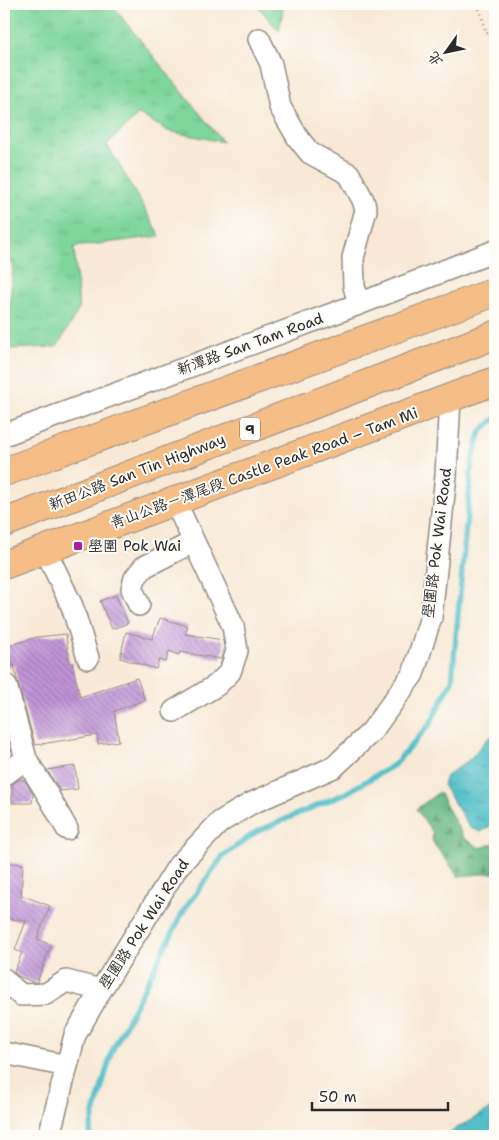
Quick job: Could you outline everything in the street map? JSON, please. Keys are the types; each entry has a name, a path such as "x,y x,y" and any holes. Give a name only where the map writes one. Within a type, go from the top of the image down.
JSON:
{"main road":[{"path":"4,472 495,292"},
{"name":"新田公路 San Tin Highway","path":"4,523 495,335"},
{"name":"青山公路－潭尾段 Castle Peak Road – Tam Mi","path":"4,565 495,382"}],"street":[{"path":"259,39 271,64 280,107 298,138 310,154 349,174 363,200 366,210 354,258 354,286 359,304"},
{"name":"新潭路 San Tam Road","path":"4,435 359,304 495,251"},
{"name":"壆圍路 Pok Wai Road","path":"49,1136 75,1035 178,866 220,822 250,804 334,767 372,731 412,674 431,617 446,476 450,398"},
{"path":"174,711 217,685 230,672 237,651 233,626 175,501"},
{"path":"139,605 132,589 135,578 144,567 193,542"},
{"path":"45,549 72,606 88,658"},
{"path":"4,685 6,685 26,759 67,829"},
{"path":"4,775 26,759"},
{"path":"4,979 21,995 46,994 66,981 101,990"},
{"path":"4,1053 67,1066"}],"path":[{"path":"478,4 486,32 495,43"}],"green space":[{"path":"4,4 111,4 223,142 168,131 139,114 107,144 160,236 74,247 79,309 57,347 5,349 14,262 4,266"},
{"path":"256,4 284,4 279,31"},
{"path":"439,792 464,838 480,848 495,843 495,873 458,876 434,844 432,839 433,833 416,809"}],"water":[{"path":"495,734 495,823 481,832 470,828 443,785 446,776 469,760 486,740"},
{"path":"495,1106 495,1136 443,1136"}],"building":[{"path":"116,595 128,623 112,629 100,601"},
{"path":"160,618 188,626 185,634 223,640 224,647 221,659 180,652 179,655 169,651 166,662 159,660 156,669 120,658 126,632 152,639"},
{"path":"66,634 69,663 72,663 80,697 137,678 145,700 114,711 119,741 98,744 97,735 35,745 14,665 4,668 4,647 37,637"},
{"path":"6,732 11,750 4,751 4,733"},
{"path":"75,766 78,789 60,791 47,770"},
{"path":"18,780 24,780 33,794 32,803 12,803 12,785"},
{"path":"4,862 23,864 21,895 50,906 37,939 51,945 37,982 18,976 14,972 22,953 15,950 26,921 4,918"}],"waterway":[{"path":"89,1136 112,1051 184,910 223,856 256,832 346,793 394,765 430,724 452,681 472,461 481,431 495,419"}],"place":[{"name":"壆圍 Pok Wai","path":"78,546"}]}
